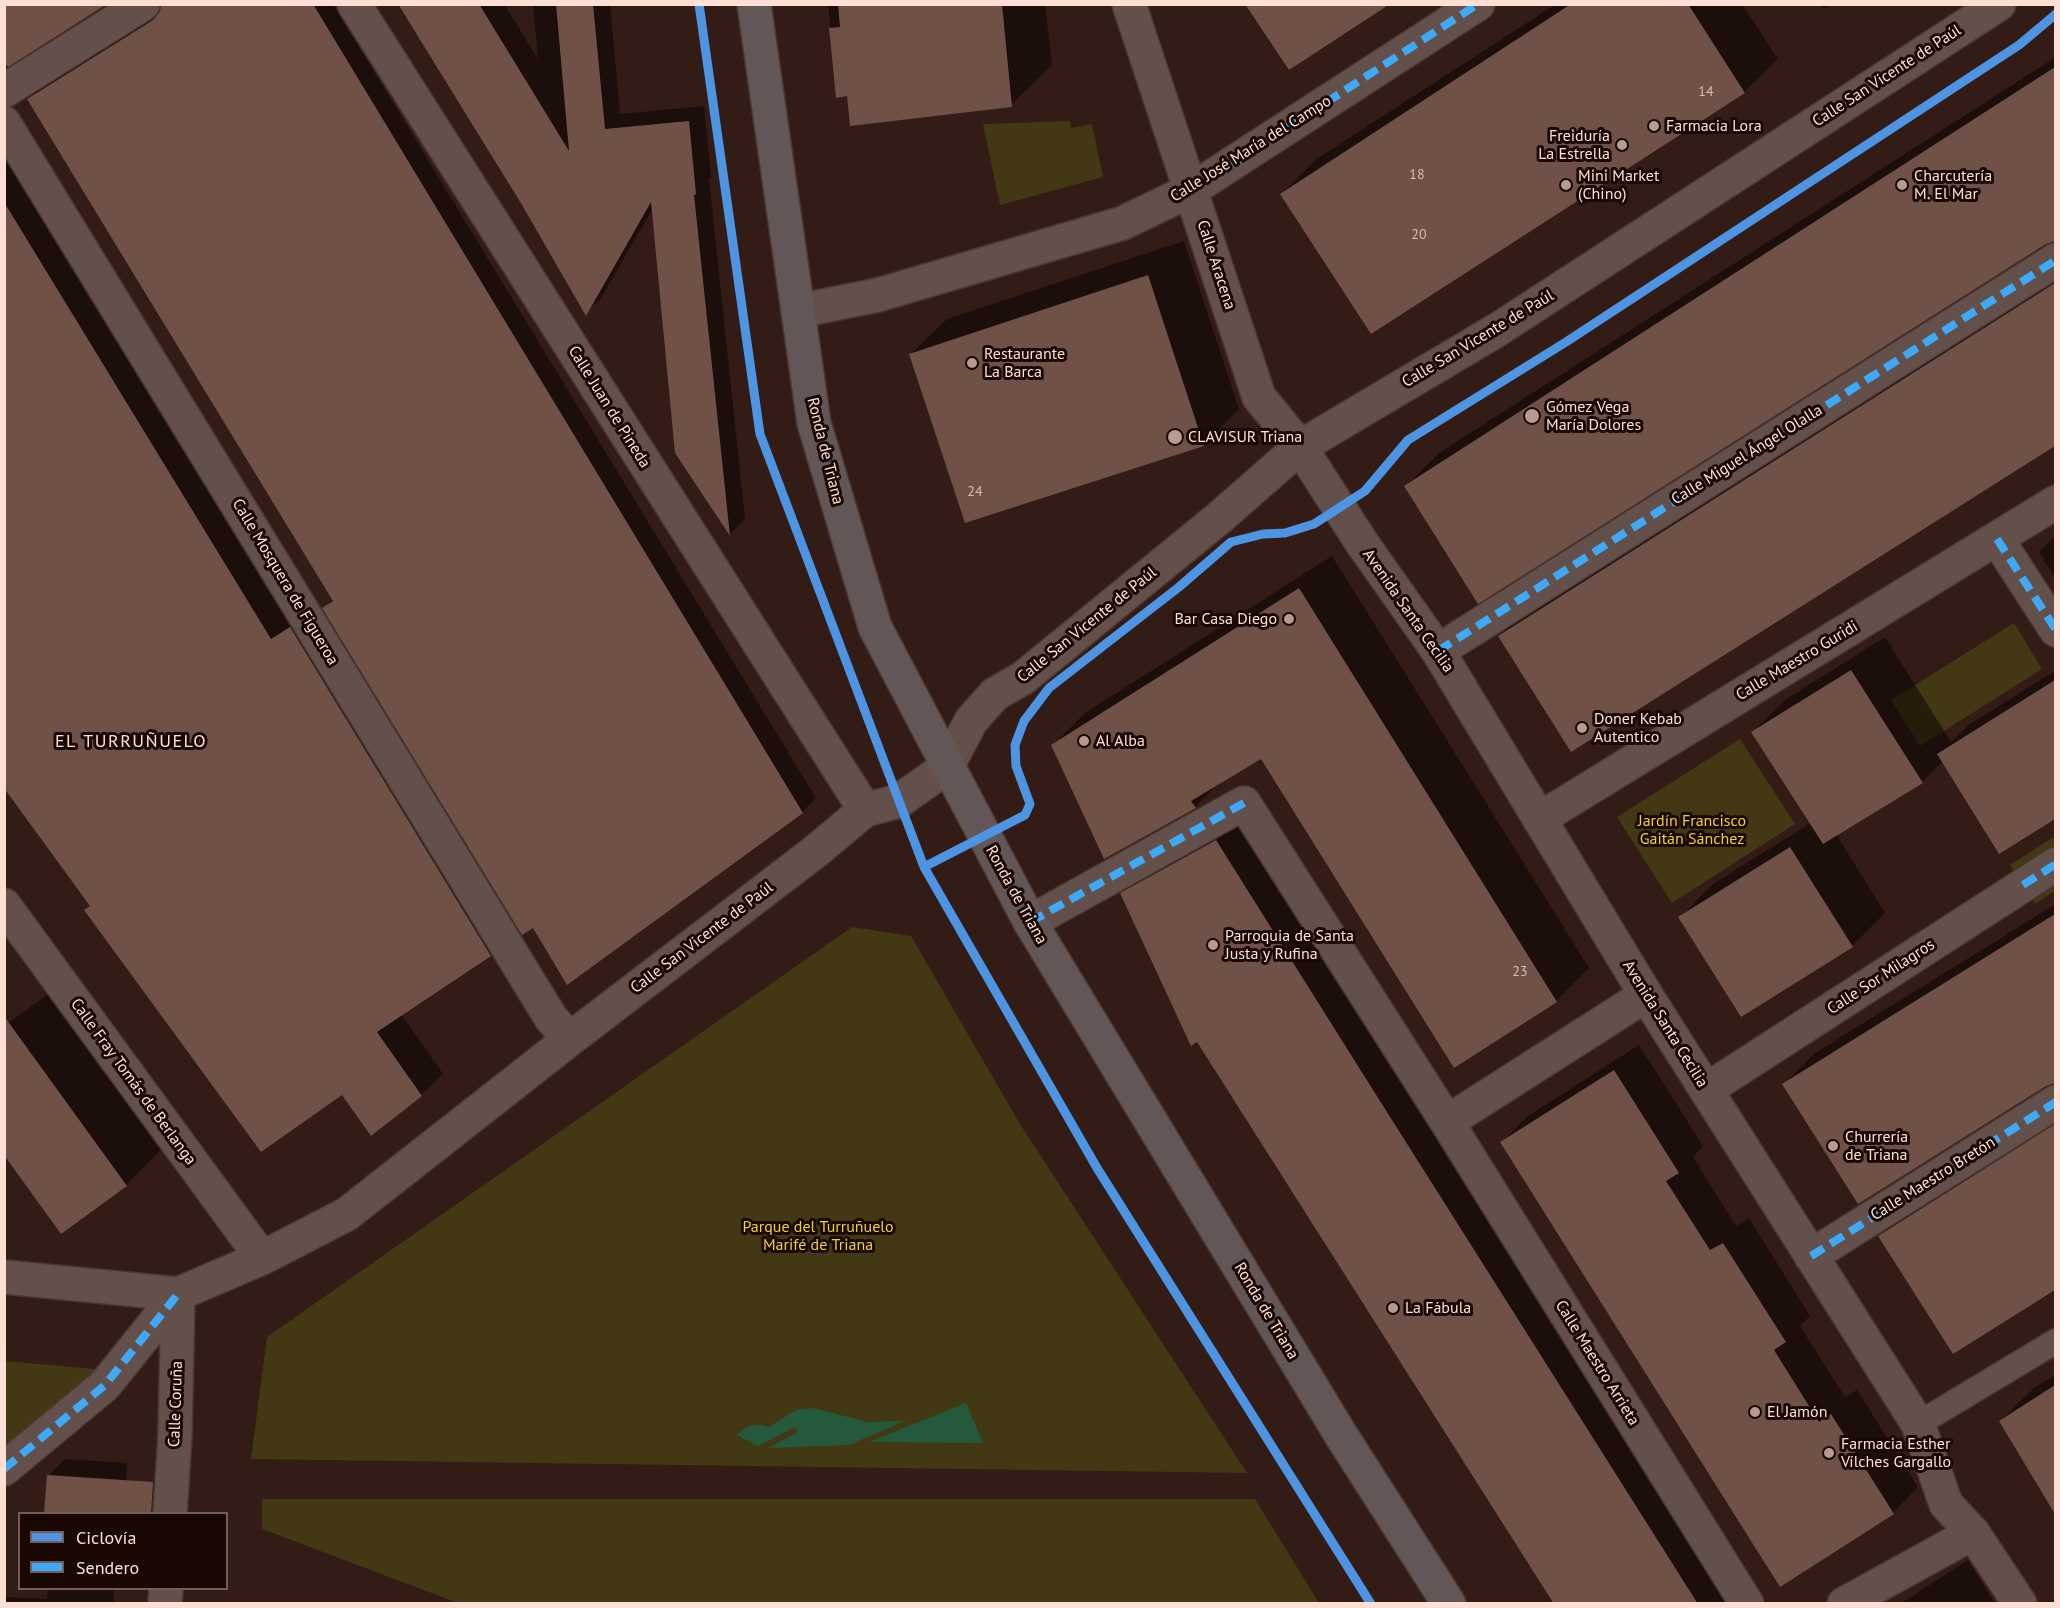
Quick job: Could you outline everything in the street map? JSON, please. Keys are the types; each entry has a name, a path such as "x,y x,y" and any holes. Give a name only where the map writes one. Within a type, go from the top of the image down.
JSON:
{"main road":[{"name":"Ronda de Triana","path":"754,4 814,423 875,627 1029,922 1341,1435 1449,1604"}],"street":[{"path":"4,91 143,4"},
{"name":"Calle Juan de Pineda","path":"354,4 865,810"},
{"name":"Calle Aracena","path":"1129,4 1260,397 1300,447"},
{"name":"Calle José María del Campo","path":"798,311 878,295 1123,223 1191,190 1478,4"},
{"name":"Calle San Vicente de Paúl","path":"178,1294 262,1258 347,1214 570,1039 816,851 865,810 899,801 947,767 971,721 995,694 1032,671 1219,518 1300,447 1497,330 1999,4"},
{"name":"Calle Mosquera de Figueroa","path":"4,123 551,1018 570,1039"},
{"name":"Calle Miguel Ángel Olalla","path":"1438,651 2055,260"},
{"name":"Avenida Santa Cecilia","path":"1300,447 1362,543 1438,651 1646,995 1918,1424 1946,1504 1973,1533 2020,1604"},
{"name":"Calle Maestro Guridi","path":"1539,819 2055,502"},
{"path":"1997,539 2055,630"},
{"name":"Calle Maestro Arrieta","path":"1029,922 1244,803 1448,1122 1747,1604"},
{"name":"Calle Sor Milagros","path":"1706,1090 2055,864"},
{"name":"Calle Fray Tomás de Berlanga","path":"4,904 262,1258"},
{"path":"1448,1122 1646,995"},
{"name":"Calle Maestro Bretón","path":"1811,1256 2055,1102"},
{"path":"4,1277 178,1294"},
{"path":"4,1469 105,1385 178,1294"},
{"name":"Calle Coruña","path":"170,1512 176,1435 178,1294"},
{"path":"1844,1604 1973,1533"}],"lane":[{"path":"1918,1424 2055,1341"}],"green space":[{"path":"1070,121 1071,128 1092,124 1103,177 1000,205 983,124"},
{"path":"2014,623 2042,669 1920,746 1891,700"},
{"name":"Jardín Francisco Gaitán Sánchez","path":"1740,739 1795,824 1672,903 1617,817"},
{"path":"2055,836 2055,891 2035,904 2010,865"},
{"name":"Parque del Turruñuelo Marifé de Triana","path":"852,927 911,936 1020,1124 1247,1473 251,1459 267,1337"},
{"path":"5,1361 95,1369 96,1379 5,1451"},
{"path":"262,1499 1255,1499 1319,1603 458,1603 262,1529"}],"shaded area":[{"path":"966,1403 983,1443 869,1442"},
{"path":"814,1408 867,1422 905,1421 849,1445 768,1448 798,1432 795,1427 758,1446 737,1435 752,1425 769,1427 796,1410"}],"building":[{"path":"4,4 107,4 8,67 4,62"},
{"path":"162,4 313,4 803,813 567,985 533,928 522,935 322,608 333,601 27,99 153,20"},
{"path":"398,4 479,4 569,151 556,4 593,4 605,129 689,121 696,194 694,195 730,536 675,453 651,202 586,316 522,205"},
{"path":"838,4 1002,4 1012,107 850,126 847,96 836,98 829,28 840,27"},
{"path":"1245,4 1390,4 1289,70"},
{"path":"1571,4 1688,4 1745,93 1371,334 1280,194"},
{"path":"2055,67 2055,241 2046,244 1478,604 1404,486"},
{"path":"4,202 271,639 290,627 491,956 377,1032 422,1096 371,1136 342,1095 261,1152 84,910 90,906 4,788"},
{"path":"1148,275 1204,446 965,523 909,354"},
{"path":"2055,283 2055,446 1571,752 1498,636"},
{"path":"1299,588 1557,1002 1454,1068 1261,759 1191,801 1196,808 1104,859 1051,745"},
{"path":"1851,670 1923,783 1823,844 1751,732"},
{"path":"2055,680 2055,819 1999,854 1937,754"},
{"path":"1216,840 1698,1604 1554,1604 1197,1042 1191,1046 1120,893"},
{"path":"1790,847 1853,947 1741,1017 1678,917"},
{"path":"2055,914 2055,1083 2046,1086 1858,1204 1782,1084"},
{"path":"4,1016 127,1186 61,1234 4,1155"},
{"path":"1614,1070 1679,1173 1666,1181 1710,1250 1723,1243 1786,1342 1774,1350 1819,1422 1831,1414 1894,1514 1780,1587 1500,1142"},
{"path":"2055,1124 2055,1290 1953,1354 1878,1236"},
{"path":"2055,1385 2055,1514 1999,1421"},
{"path":"47,1475 153,1482 151,1512 44,1512"}],"marked path":[{"path":"1191,190 1478,4"},
{"path":"1438,651 2056,260"},
{"path":"1997,539 2056,630"},
{"path":"1030,922 1244,803"},
{"path":"2023,885 2056,864"},
{"path":"1811,1256 2056,1102"},
{"path":"4,1469 105,1385 178,1294"}],"cycle path":[{"path":"699,4 760,434 924,867"},
{"path":"1371,1604 1097,1168 924,867 1025,815 1030,804 1016,766 1015,745 1024,721 1049,688 1179,587 1231,542 1263,534 1285,533 1314,524 1365,491 1408,440 1566,342 2019,45 2056,14"}],"place":[{"name":"Farmacia Lora","path":"1654,126"},
{"name":"Freiduría La Estrella","path":"1622,145"},
{"name":"Mini Market (Chino)","path":"1566,185"},
{"name":"Charcutería M. El Mar","path":"1902,185"},
{"name":"Restaurante La Barca","path":"972,363"},
{"name":"Gómez Vega María Dolores","path":"1532,416"},
{"name":"CLAVISUR Triana","path":"1175,437"},
{"name":"Bar Casa Diego","path":"1289,619"},
{"name":"Doner Kebab Autentico","path":"1582,728"},
{"name":"Al Alba","path":"1084,741"},
{"name":"Parroquia de Santa Justa y Rufina","path":"1213,945"},
{"name":"Churrería de Triana","path":"1833,1146"},
{"name":"La Fábula","path":"1393,1308"},
{"name":"El Jamón","path":"1755,1412"},
{"name":"Farmacia Esther Vílches Gargallo","path":"1829,1453"}],"district":[{"name":"EL TURRUÑUELO","path":"131,742"}]}
